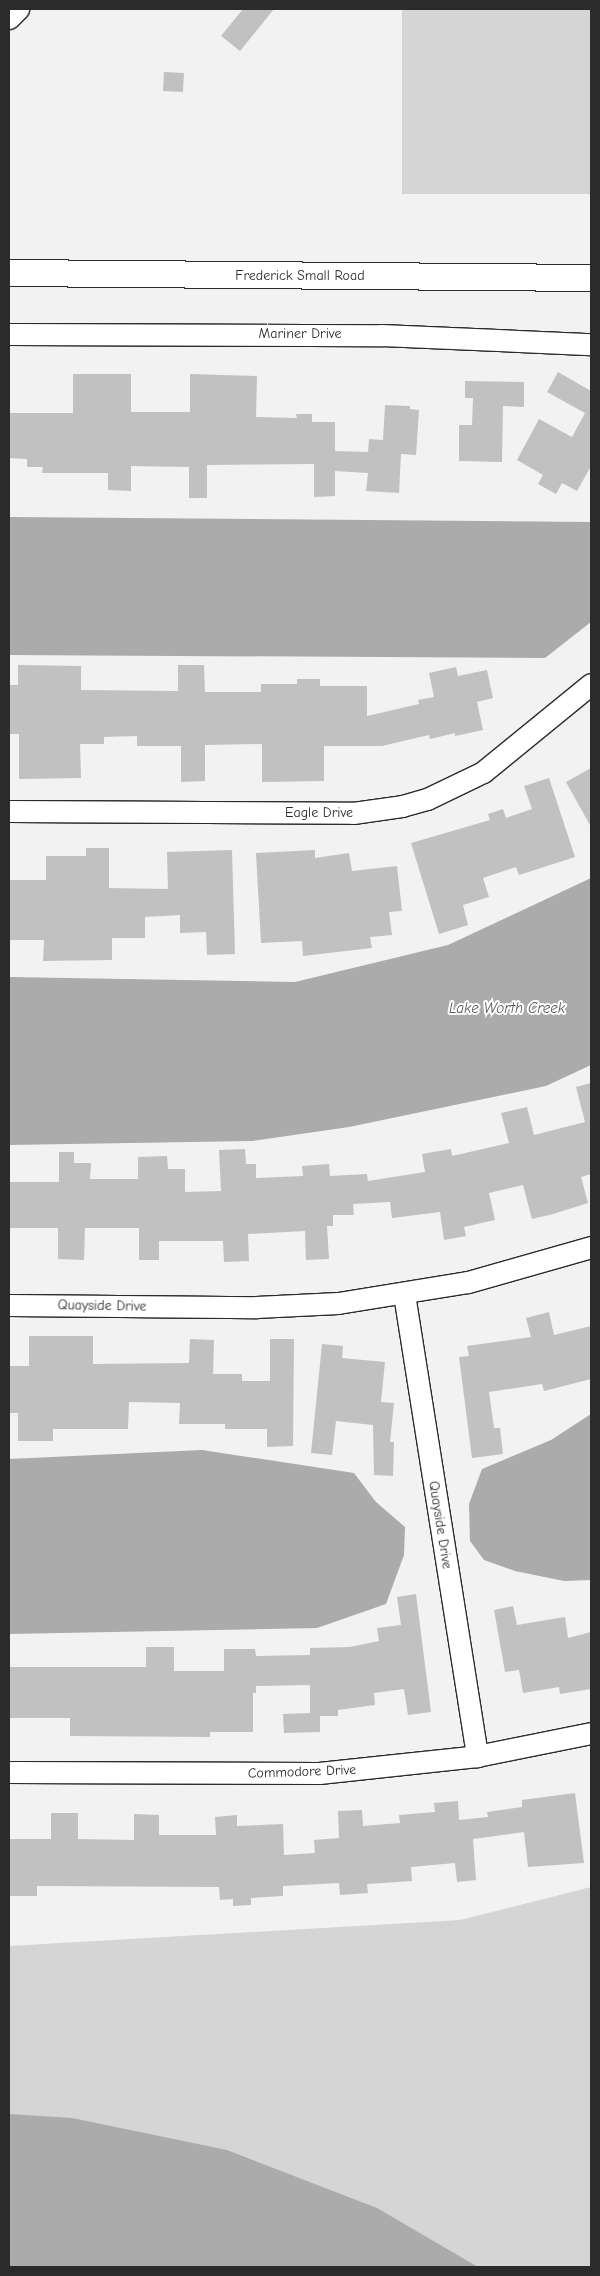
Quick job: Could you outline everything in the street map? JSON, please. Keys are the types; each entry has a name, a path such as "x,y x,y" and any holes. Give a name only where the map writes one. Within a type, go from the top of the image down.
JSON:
{"street":[{"path":"9,18 18,9"},
{"name":"Frederick Small Road","path":"9,273 591,278"},
{"name":"Mariner Drive","path":"9,334 381,334 591,344"},
{"name":"Eagle Drive","path":"9,811 352,813 402,806 427,799 483,772 591,684"},
{"name":"Quayside Drive","path":"9,1305 256,1307 338,1303 404,1294 532,1266 591,1247"},
{"name":"Quayside Drive","path":"404,1294 477,1756"},
{"name":"Commodore Drive","path":"9,1772 319,1772 477,1756 591,1733"}],"shaded area":[{"path":"402,9 591,9 591,194 402,194"},
{"path":"591,1887 591,2267 9,2267 9,1946 460,1920"}],"water":[{"path":"9,517 591,522 591,622 545,658 9,655"},
{"name":"Lake Worth Creek","path":"591,878 591,1065 546,1086 349,1127 252,1141 9,1145 9,977 295,982 448,945"},
{"path":"591,1414 591,1580 564,1581 515,1571 484,1560 470,1541 469,1504 482,1469 551,1440"},
{"path":"202,1450 354,1473 376,1502 405,1527 404,1555 386,1604 317,1628 9,1634 9,1459"},
{"path":"9,2114 72,2118 227,2150 377,2208 478,2267 9,2267"}],"building":[{"path":"243,9 274,9 240,51 221,36"},
{"path":"164,72 184,73 183,92 163,91"},
{"path":"558,372 591,391 591,466 577,491 562,483 556,494 538,484 543,475 517,460 539,419 572,437 585,413 547,392"},
{"path":"73,374 131,374 131,412 190,412 190,374 257,376 256,417 297,418 296,414 312,414 312,422 335,422 335,451 368,452 369,439 383,440 385,405 410,406 410,409 419,410 416,455 401,454 399,493 366,491 368,473 335,471 335,496 314,497 314,464 207,465 207,498 189,498 189,467 131,466 131,491 108,490 108,473 42,473 43,467 27,467 27,459 9,458 9,413 73,413"},
{"path":"465,381 524,382 524,407 503,406 502,462 459,461 459,425 472,425 473,398 465,398"},
{"path":"18,665 81,666 81,690 178,691 178,665 204,665 205,692 261,692 261,684 297,684 297,679 320,679 320,686 367,686 367,716 419,704 418,700 434,697 429,673 456,667 458,676 487,670 493,698 477,702 483,730 455,736 455,733 430,739 429,735 382,746 324,746 324,781 262,782 262,744 205,745 205,781 181,782 181,746 137,746 137,736 104,737 104,744 80,744 81,778 19,779 19,734 9,734 9,685 18,685"},
{"path":"591,768 591,827 566,782"},
{"path":"549,778 575,857 519,875 516,867 483,878 489,897 463,905 468,925 439,934 411,843 490,820 488,814 503,809 506,818 532,809 524,786"},
{"path":"86,848 109,848 109,888 168,889 167,852 232,850 235,954 207,955 206,932 180,933 180,915 145,917 145,938 112,938 112,960 43,961 44,940 9,940 9,880 46,880 46,856 86,856"},
{"path":"315,850 315,858 349,853 352,871 397,866 402,911 389,912 392,935 370,937 372,948 303,956 302,941 261,943 256,853"},
{"path":"591,1083 591,1174 581,1177 588,1203 532,1219 523,1185 489,1193 495,1220 464,1227 466,1236 444,1240 440,1212 392,1218 390,1202 353,1204 354,1215 333,1215 333,1226 327,1226 329,1259 306,1260 305,1231 248,1234 249,1261 224,1262 223,1241 159,1241 159,1260 139,1260 139,1228 85,1228 84,1260 58,1259 58,1228 9,1228 9,1182 59,1182 59,1152 74,1152 74,1163 91,1163 90,1179 138,1179 138,1157 167,1156 168,1169 185,1169 185,1192 221,1191 219,1150 245,1149 246,1164 256,1164 256,1178 303,1176 302,1166 329,1164 330,1176 367,1174 368,1181 425,1172 422,1154 451,1149 452,1156 509,1143 501,1113 527,1107 534,1135 585,1122 576,1087"},
{"path":"549,1312 554,1335 591,1326 591,1379 544,1391 542,1384 489,1392 494,1428 500,1428 503,1454 472,1458 459,1357 469,1356 467,1346 531,1337 526,1318"},
{"path":"29,1336 93,1336 93,1364 189,1363 190,1339 214,1340 213,1374 242,1374 242,1381 270,1381 270,1339 294,1339 293,1446 267,1447 267,1429 225,1429 225,1424 179,1424 180,1403 129,1402 128,1429 53,1429 53,1441 18,1441 18,1413 9,1413 9,1366 29,1366"},
{"path":"322,1344 343,1346 342,1358 385,1362 381,1402 394,1403 390,1442 394,1442 393,1476 374,1475 373,1425 336,1421 332,1455 311,1453"},
{"path":"416,1594 431,1712 408,1715 404,1689 374,1693 375,1705 338,1710 338,1716 320,1716 320,1732 284,1733 283,1714 310,1713 310,1685 256,1686 256,1693 253,1693 253,1732 210,1732 210,1737 70,1736 70,1718 9,1718 9,1667 146,1667 146,1647 174,1647 174,1671 224,1671 224,1649 255,1649 256,1656 310,1655 310,1648 350,1647 379,1641 377,1628 401,1625 397,1597"},
{"path":"513,1606 517,1625 565,1617 568,1638 591,1632 591,1689 560,1694 559,1687 523,1693 519,1670 505,1672 494,1610"},
{"path":"575,1793 584,1863 528,1867 524,1832 473,1839 476,1880 457,1882 455,1863 411,1867 412,1881 367,1884 368,1893 340,1895 339,1883 283,1886 283,1896 251,1898 251,1905 233,1906 233,1899 220,1900 219,1887 37,1886 37,1896 9,1896 9,1839 51,1839 51,1813 78,1813 78,1839 134,1840 134,1814 159,1815 159,1835 216,1835 215,1817 237,1815 237,1826 283,1824 284,1855 315,1853 314,1840 339,1838 338,1811 362,1810 363,1826 400,1823 399,1815 435,1812 434,1803 458,1801 459,1820 488,1817 487,1812 522,1807 522,1800"}]}
